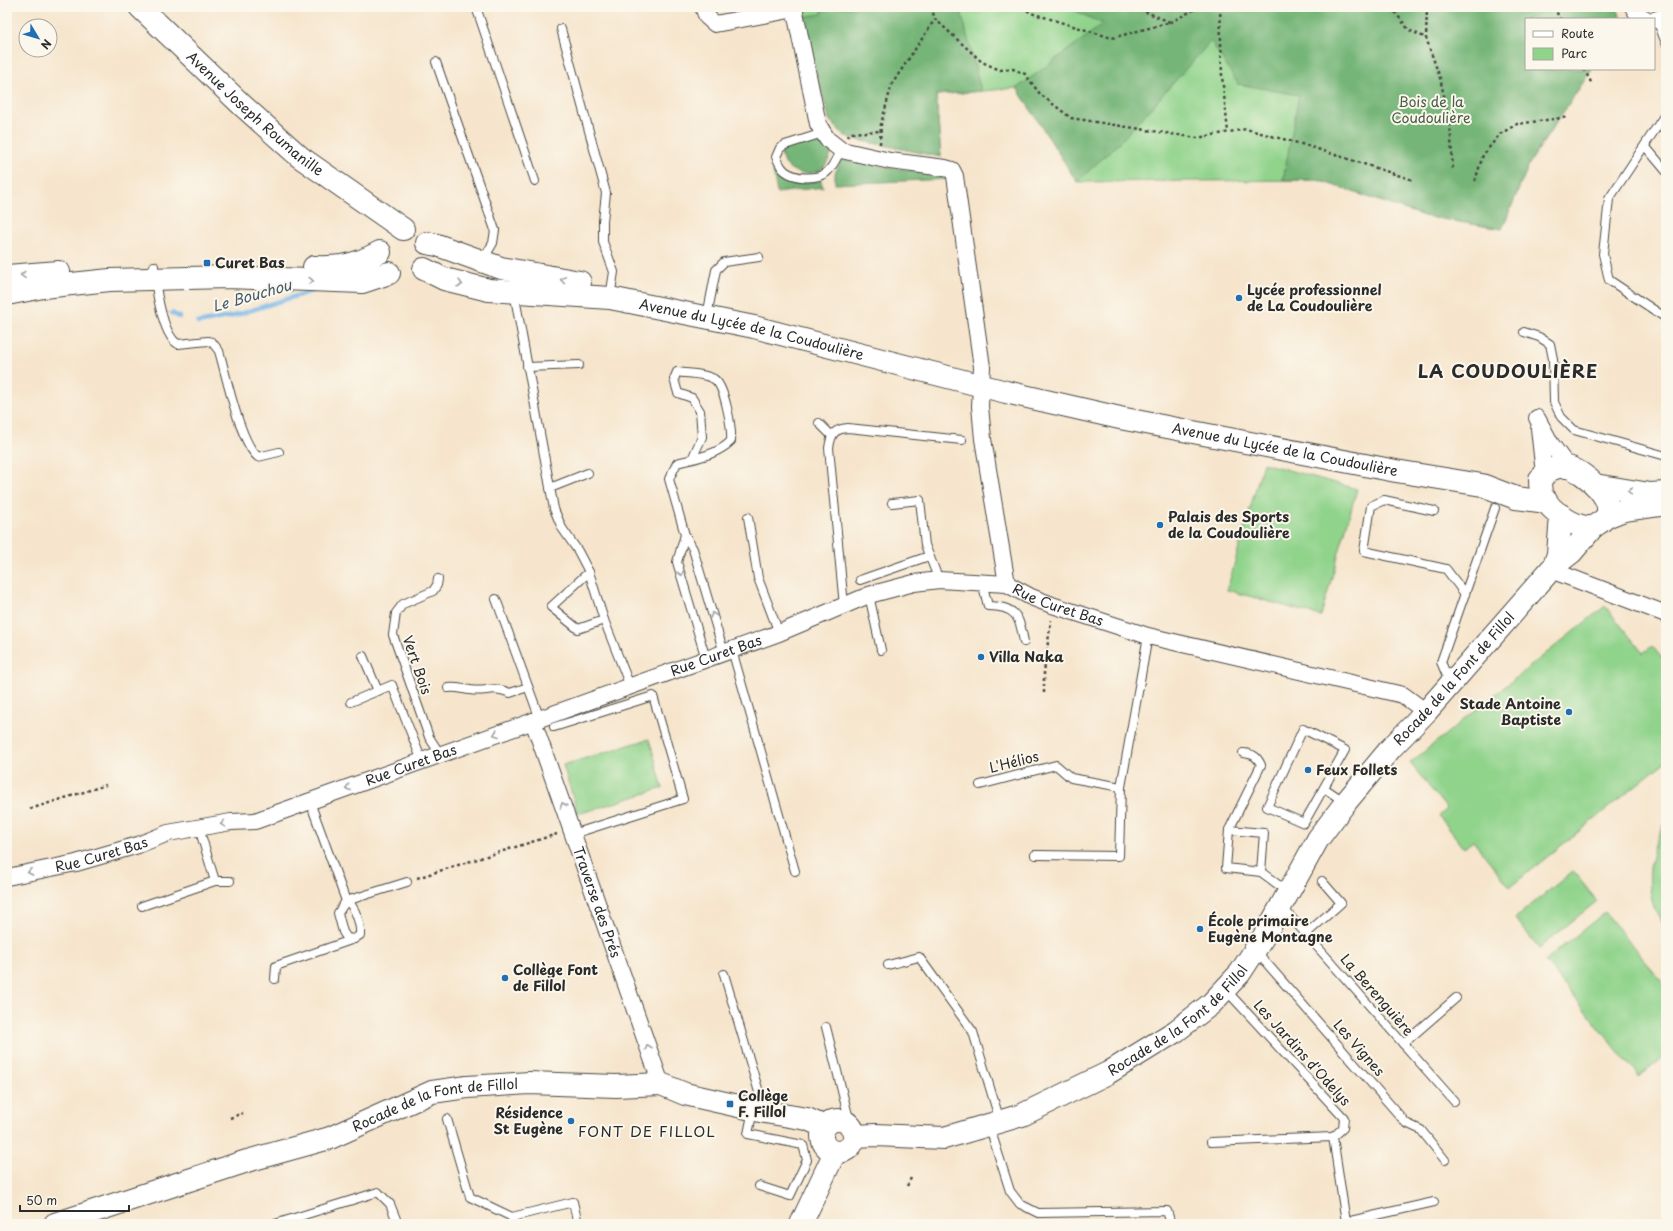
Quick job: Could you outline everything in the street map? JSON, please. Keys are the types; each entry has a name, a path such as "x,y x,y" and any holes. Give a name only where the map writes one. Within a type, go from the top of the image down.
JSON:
{"street":[{"name":"Avenue Joseph Roumanille","path":"140,7 243,106 300,157 403,229"},
{"path":"703,7 707,17 715,24 795,8 818,124 823,133 841,150 880,159 952,170 955,176 981,379 980,406 983,439 1007,584"},
{"path":"1633,7 1638,15 1652,18"},
{"path":"7,294 43,287 110,280 207,263 343,267 359,263 382,246 396,231 403,229 417,232 427,243 429,257 424,269 419,274 407,278 395,276 389,273 384,267 382,246 383,227 378,211"},
{"name":"Avenue du Lycée de la Coudoulière","path":"427,243 483,261 513,282"},
{"path":"7,276 112,266 154,272 227,277 362,282 389,273"},
{"name":"Avenue du Lycée de la Coudoulière","path":"424,269 444,279 471,287 513,282 611,293 856,339 981,379 1010,382 1078,408 1494,498 1516,498 1554,509"},
{"path":"1599,522 1609,505 1607,498 1595,485 1568,467 1551,444 1538,418 1542,494 1554,509 1580,526 1599,522 1624,510 1666,504"},
{"path":"1542,477 1558,467 1568,467"},
{"name":"Avenue du Lycée de la Coudoulière","path":"1494,498 1542,477"},
{"path":"1595,485 1650,494 1666,493"},
{"name":"Rocade de la Font de Fillol","path":"1550,572 1558,554 1554,509"},
{"name":"Rocade de la Font de Fillol","path":"55,1224 247,1161 330,1138 432,1092 467,1087 522,1084 616,1086 661,1084 685,1094 875,1135 944,1138 1022,1115 1108,1073 1176,1031 1211,1004 1240,974 1285,899 1318,839 1346,802 1391,748 1426,712 1550,572 1572,552 1599,522"},
{"path":"1572,552 1578,572 1584,583"},
{"path":"1550,572 1584,583 1666,614"},
{"name":"Rue Curet Bas","path":"7,877 76,863 138,845 168,833 255,821 779,633 869,596 914,584 939,580 1007,584 1031,597 1052,605 1148,636 1403,695 1426,712"},
{"name":"Traverse des Prés","path":"536,720 572,832 661,1084"},
{"path":"804,1223 835,1152 849,1149 854,1141 842,1128"}],"lane":[{"path":"476,7 535,180"},
{"path":"1656,19 1666,43"},
{"path":"561,29 606,193 603,242 614,272 611,293"},
{"path":"436,62 495,230 492,243 483,261"},
{"path":"1666,113 1609,199 1603,254 1609,280 1666,318"},
{"path":"823,133 780,148 776,157 781,167 793,175 808,178 820,176 828,171 841,150"},
{"path":"1645,146 1666,171"},
{"path":"708,311 716,270 724,262 759,257"},
{"path":"154,272 163,315 173,341 178,344 208,341 216,345 243,433 251,448 258,456 279,452"},
{"path":"513,282 537,423 554,509 562,528 578,551 589,572 604,620 630,686"},
{"path":"1524,332 1539,337 1550,344 1553,359 1554,402 1561,417 1574,430 1666,456"},
{"path":"527,367 579,365"},
{"path":"692,458 702,437 700,411 692,398 678,393 674,379 677,372 708,377 715,380 722,392 732,430 731,441 726,446 715,452 677,463 669,478 685,536 693,549 728,651 795,871"},
{"path":"819,423 831,435"},
{"path":"844,606 829,448 831,435 838,428 848,428 962,440"},
{"path":"550,488 588,473"},
{"path":"1451,684 1441,662 1465,594 1494,498"},
{"path":"892,503 920,500 925,545 939,580"},
{"path":"1434,511 1384,500 1371,506 1364,551 1446,569 1465,594"},
{"path":"748,517 758,578 779,633"},
{"path":"685,536 677,562 706,659"},
{"path":"860,580 929,556"},
{"path":"589,572 551,607 578,629 604,620"},
{"name":"Vert Bois","path":"438,579 437,586 433,591 403,604 396,613 393,634 429,737 440,754"},
{"path":"982,582 988,606 1000,606 1007,609 1016,615 1021,622 1024,642"},
{"path":"869,596 881,650"},
{"path":"496,599 528,687 536,720"},
{"path":"1035,855 1119,856 1121,787 1148,636"},
{"path":"363,656 378,691"},
{"path":"351,702 392,685 422,761"},
{"path":"448,688 458,687 470,690 480,690 496,688 510,693 528,687"},
{"path":"554,727 653,696 683,799 572,832"},
{"path":"1303,729 1345,750 1324,788 1304,823 1267,808 1303,729"},
{"path":"1229,830 1264,833 1261,872 1226,868 1229,830 1261,765 1259,759 1252,754 1243,753"},
{"name":"L'Hélios","path":"980,784 1056,765 1071,778 1121,787"},
{"path":"1324,788 1346,802"},
{"path":"275,979 276,966 354,939 360,935 361,929 350,902 346,900 310,802"},
{"path":"199,828 215,881"},
{"name":"La Berenguière","path":"1261,872 1285,899 1306,934 1454,1101"},
{"path":"142,906 215,881 230,881"},
{"path":"1306,934 1342,903 1322,881"},
{"path":"354,939 347,938 338,913 346,900 407,882"},
{"name":"Les Vignes","path":"1255,950 1406,1123 1421,1130 1444,1160"},
{"path":"888,965 919,957 973,1032 1010,1191 1020,1204 1038,1212 1167,1211 1171,1224"},
{"path":"724,974 759,1111 748,1134 803,1146 807,1160 790,1196 759,1186"},
{"name":"Les Jardins d'Odelys","path":"1225,989 1344,1118 1343,1128 1333,1137"},
{"path":"1403,1044 1456,998"},
{"path":"826,1027 848,1115 842,1128"},
{"path":"447,1119 470,1197 512,1221 572,1202 578,1224"},
{"path":"1211,1142 1333,1137 1346,1222 1434,1202"},
{"path":"275,1224 378,1192 390,1204 398,1224"}],"path":[{"path":"931,7 935,19 982,62 1000,70 1013,69 1024,74 1040,94 1071,118 1197,138 1246,130 1305,145 1413,180"},
{"path":"1022,7 1031,13 1112,38 1171,22 1199,7"},
{"path":"1134,7 1171,22"},
{"path":"1220,7 1222,76 1228,132"},
{"path":"1391,7 1409,30 1426,38"},
{"path":"1427,7 1426,38 1440,78 1450,123 1453,171"},
{"path":"1554,7 1560,18"},
{"path":"880,159 881,131 892,84 935,19"},
{"path":"1585,70 1592,84"},
{"path":"1475,181 1483,155 1500,134 1517,124 1568,117"},
{"path":"841,150 850,134 881,131"},
{"path":"1044,693 1044,672 1052,605"},
{"path":"30,809 106,785"},
{"path":"407,882 572,832"},
{"path":"230,1118 243,1113"},
{"path":"907,1186 911,1178"}],"green space":[{"name":"Bois de la Coudoulière","path":"799,7 1617,7 1621,18 1525,18 1525,70 1591,70 1530,162 1502,229 1424,216 1318,180 1077,182 1017,88 936,95 941,157 854,139 844,135 830,121"},
{"path":"822,7 960,7 981,91 936,95 941,157 854,139 844,135 830,121 800,17 822,14"},
{"name":"Bois de la Coudoulière","path":"1067,7 1617,7 1621,18 1525,18 1525,70 1591,70 1530,162 1502,229 1424,216 1318,180 1283,180 1299,95 1238,84 1211,41 1120,142 1077,182 1017,88 1103,24"},
{"path":"818,141 832,153 825,166 818,171 805,174 798,172 792,170 783,161 781,154 787,147"},
{"path":"842,159 884,167 946,174 949,179 835,184 835,173"},
{"path":"773,171 785,177 796,180 807,182 821,181 823,187 777,193"},
{"path":"1263,463 1357,489 1321,616 1227,590"},
{"name":"Stade Antoine Baptiste","path":"1605,606 1643,653 1652,646 1666,663 1666,761 1510,887 1473,841 1464,848 1439,816 1447,809 1410,763"},
{"path":"649,739 663,788 578,814 563,765"},
{"path":"1666,821 1666,928 1658,916 1653,903 1650,889 1650,875 1654,847"},
{"path":"1573,871 1597,901 1539,948 1515,918"},
{"path":"1605,912 1666,987 1666,1055 1639,1077 1545,961"}],"waterway":[{"name":"Le Bouchou","path":"198,323 233,316 312,291"},
{"name":"Le Bouchou","path":"172,313 179,317"}],"place":[{"name":"Curet Bas","path":"207,263"},
{"name":"Lycée professionnel de La Coudoulière","path":"1239,298"},
{"name":"Palais des Sports de la Coudoulière","path":"1160,525"},
{"name":"Villa Naka","path":"981,657"},
{"name":"Stade Antoine Baptiste","path":"1569,712"},
{"name":"Feux Follets","path":"1308,770"},
{"name":"École primaire Eugène Montagne","path":"1200,929"},
{"name":"Collège Font de Fillol","path":"505,978"},
{"name":"Collège F. Fillol","path":"730,1104"},
{"name":"Résidence St Eugène","path":"571,1121"}],"district":[{"name":"LA COUDOULIÈRE","path":"1508,372"},
{"name":"FONT DE FILLOL","path":"647,1132"}]}
